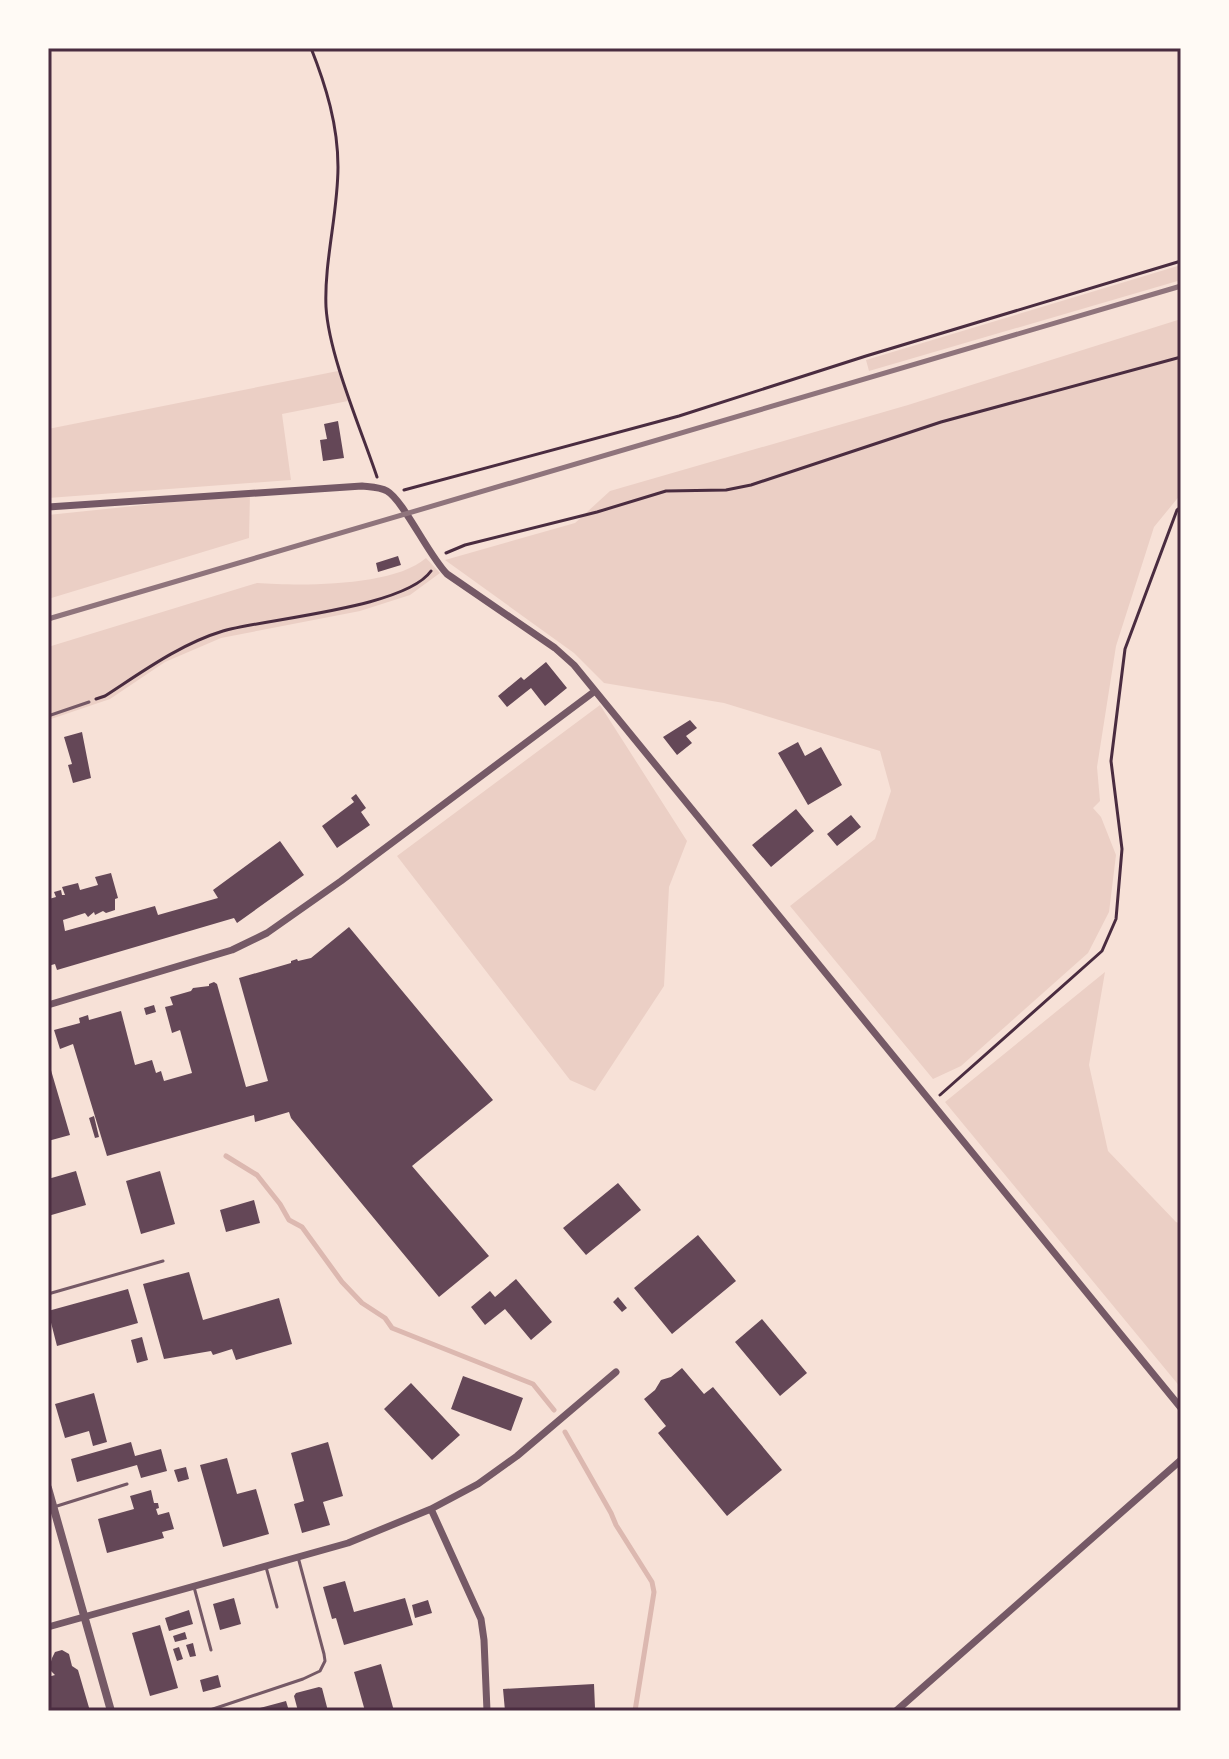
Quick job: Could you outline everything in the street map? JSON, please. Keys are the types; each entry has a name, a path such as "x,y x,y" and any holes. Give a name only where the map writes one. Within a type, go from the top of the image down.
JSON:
{"street":[{"path":"48,507 362,486 384,490 400,503 436,563 457,583 555,648 574,665 1181,1408"},
{"path":"48,1005 222,953 267,933 595,691"},
{"path":"48,1627 348,1543 431,1509 478,1484 553,1427 616,1372"},
{"path":"896,1711 1181,1460"},
{"path":"48,1488 111,1711"},
{"path":"431,1509 481,1619 487,1711"}],"lane":[{"path":"48,716 89,702"},
{"path":"48,1294 163,1261"},
{"path":"53,1507 127,1484"},
{"path":"207,1711 320,1671 325,1661 324,1654 298,1557"},
{"path":"266,1567 277,1607"},
{"path":"194,1587 211,1650"}],"path":[{"path":"311,48 325,82 337,143 338,167 326,306 328,321 349,395 384,490 410,489 679,416 1181,261"},
{"path":"89,702 105,696 161,659 221,632 355,606 417,584 451,550 465,545 666,491 726,490 751,485 941,422 1181,357"},
{"path":"932,1103 1102,951 1116,919 1122,849 1111,761 1125,649 1177,510 1181,507"}],"shaded area":[{"path":"1181,265 1181,280 869,371 866,360"},
{"path":"1181,319 1181,494 1154,527 1116,646 1097,767 1100,801 1093,808 1101,817 1116,855 1109,912 1088,953 961,1066 933,1079 790,906 875,839 891,791 880,751 724,703 604,683 574,653 445,560 575,523 610,491 908,405"},
{"path":"338,371 348,401 282,414 291,480 48,498 48,429"},
{"path":"250,494 249,538 48,599 48,515"},
{"path":"426,558 440,573 410,595 360,611 221,638 165,662 110,699 48,720 48,647 257,583 321,584 369,579 411,568"},
{"path":"600,705 687,841 669,887 664,986 595,1091 570,1080 397,856"},
{"path":"1105,972 1089,1065 1108,1151 1181,1224 1181,1388 945,1102"}],"building":[{"path":"338,421 344,458 323,461 320,440 327,439 324,424"},
{"path":"398,556 401,565 378,572 376,563"},
{"path":"546,662 567,688 545,706 531,688 507,707 498,696"},
{"path":"690,720 697,728 686,736 692,743 677,755 663,737"},
{"path":"82,732 91,778 73,783 68,765 72,764 64,737"},
{"path":"798,742 805,756 821,747 842,785 808,805 778,753"},
{"path":"356,794 366,808 361,812 370,825 337,848 322,826 354,802 351,798"},
{"path":"796,809 814,831 771,867 752,845"},
{"path":"851,815 861,827 837,846 827,834"},
{"path":"280,841 304,875 237,923 234,918 57,970 55,964 48,966 49,899 56,897 54,892 61,890 65,895 62,887 78,883 80,890 98,885 95,877 111,873 118,898 115,899 115,910 95,915 94,912 88,917 85,913 63,920 65,931 155,906 158,915 218,898 213,890"},
{"path":"349,927 493,1100 412,1166 489,1256 439,1297 289,1112 255,1122 254,1115 107,1156 73,1044 60,1049 54,1030 80,1023 79,1018 88,1015 89,1020 121,1011 135,1065 152,1060 156,1073 161,1071 164,1081 192,1073 180,1030 172,1033 165,1007 173,1005 170,997 214,982 246,1087 268,1081 239,978 297,959 311,958"},
{"path":"154,1005 156,1012 146,1015 144,1008"},
{"path":"48,1060 70,1135 48,1141"},
{"path":"94,1116 99,1137 95,1138 89,1118"},
{"path":"76,1171 86,1205 48,1216 48,1179"},
{"path":"160,1171 175,1224 141,1234 126,1181"},
{"path":"618,1183 641,1210 586,1255 563,1228"},
{"path":"254,1200 260,1223 226,1232 220,1210"},
{"path":"698,1235 736,1281 672,1334 634,1288"},
{"path":"189,1272 203,1320 279,1298 292,1344 236,1360 232,1349 213,1355 211,1351 164,1359 143,1284"},
{"path":"516,1279 552,1322 531,1340 505,1309 485,1325 471,1307 490,1291 495,1297"},
{"path":"128,1289 138,1323 57,1346 48,1311"},
{"path":"618,1297 627,1308 622,1312 613,1302"},
{"path":"762,1319 807,1373 780,1396 735,1342"},
{"path":"142,1337 148,1360 137,1363 131,1340"},
{"path":"682,1368 704,1394 713,1387 782,1470 727,1516 658,1433 666,1426 644,1399 661,1380"},
{"path":"463,1376 523,1398 511,1431 451,1409"},
{"path":"411,1383 460,1435 432,1460 384,1409"},
{"path":"94,1393 107,1442 93,1446 89,1431 65,1438 55,1404"},
{"path":"131,1442 135,1456 161,1449 167,1471 141,1478 137,1465 77,1482 71,1459"},
{"path":"328,1442 343,1496 323,1502 330,1525 302,1533 294,1504 304,1501 291,1453"},
{"path":"227,1458 237,1494 256,1489 269,1534 223,1547 200,1465"},
{"path":"186,1467 189,1479 178,1482 174,1470"},
{"path":"151,1490 154,1503 158,1503 158,1515 169,1512 174,1529 162,1532 164,1538 107,1553 98,1519 134,1509 130,1496"},
{"path":"345,1581 354,1612 405,1598 413,1625 344,1645 336,1618 332,1619 323,1587"},
{"path":"234,1598 241,1624 220,1630 213,1604"},
{"path":"428,1600 432,1613 415,1618 412,1605"},
{"path":"189,1610 193,1624 169,1631 165,1618"},
{"path":"160,1625 178,1688 150,1696 132,1633"},
{"path":"185,1632 187,1639 175,1642 173,1636"},
{"path":"193,1643 196,1656 190,1657 186,1645"},
{"path":"179,1647 183,1659 177,1661 173,1649"},
{"path":"62,1650 69,1654 72,1666 78,1670 90,1711 48,1711 48,1677 55,1675 49,1669 55,1652"},
{"path":"381,1664 394,1711 365,1711 354,1672"},
{"path":"218,1675 221,1687 203,1692 200,1680"},
{"path":"594,1684 595,1708 505,1711 503,1689"},
{"path":"322,1688 328,1711 298,1711 296,1693"},
{"path":"286,1701 289,1711 260,1711 260,1708"}],"waterway":[{"path":"226,1156 257,1175 289,1220 302,1227 342,1282 362,1303 385,1318 392,1328 533,1384 554,1410"},
{"path":"565,1432 616,1525 652,1582 654,1592 635,1711"}],"railway":[{"path":"48,619 1181,286"}]}
